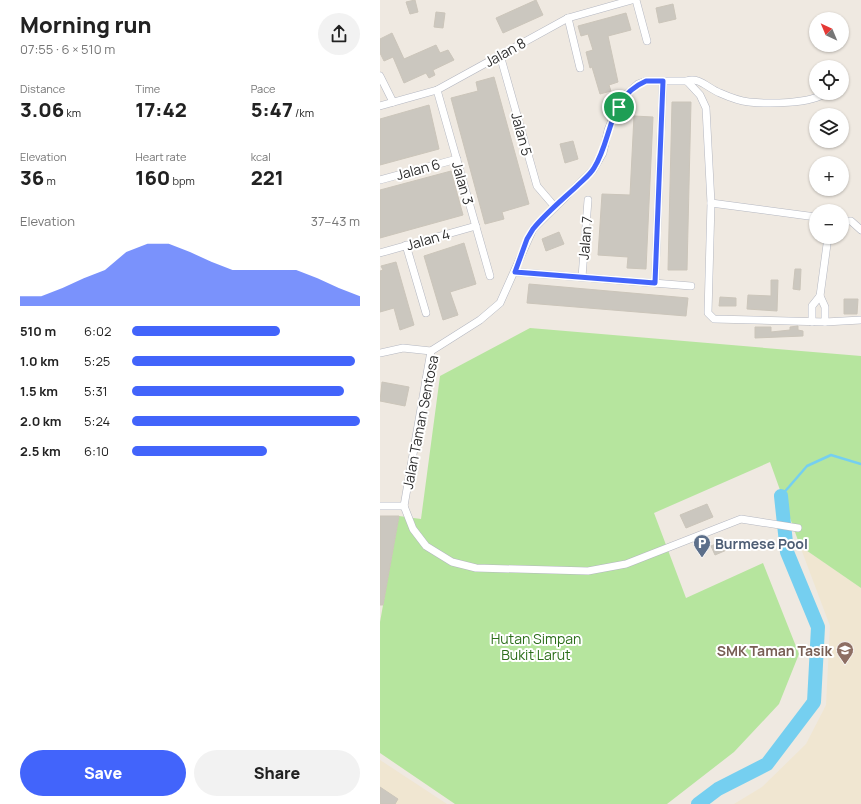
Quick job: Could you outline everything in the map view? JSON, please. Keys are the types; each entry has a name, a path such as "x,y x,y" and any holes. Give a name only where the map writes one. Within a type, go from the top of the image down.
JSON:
{"street":[{"name":"Jalan 8","path":"380,106 437,90 568,18 632,0"},
{"path":"636,0 647,41"},
{"path":"568,18 580,68"},
{"name":"Jalan 5","path":"500,55 536,186 555,207"},
{"path":"380,76 393,102"},
{"name":"Jalan Taman Sentosa","path":"380,506 404,506 431,351 495,310 506,294 527,239 533,229 593,170 603,153 608,130 614,115 628,94 638,84 646,81 686,81 691,79 699,81 719,93 748,102 778,103 809,100"},
{"path":"655,283 663,81"},
{"path":"686,81 700,95 706,108 711,203 708,313 710,317 714,319 825,322 861,320 861,316"},
{"name":"Jalan 3","path":"437,90 490,276"},
{"name":"Jalan 6","path":"380,180 457,159"},
{"name":"Jalan 7","path":"582,277 588,200"},
{"path":"711,203 809,216"},
{"path":"849,222 861,230"},
{"name":"Jalan 4","path":"380,253 476,226"},
{"path":"812,322 812,306 820,296 827,244"},
{"path":"406,245 426,313"},
{"path":"515,272 691,286"},
{"path":"820,296 825,307 825,322"},
{"path":"380,354 404,348 431,351"},
{"path":"404,506 413,529 426,546 452,562 476,568 588,571 626,564 741,519 798,528"}],"shaded area":[{"name":"SMK Taman Tasik","path":"800,546 861,588 861,804 734,804 762,787 806,744 826,705 830,626"},
{"path":"380,760 447,804 380,804"}],"green space":[{"name":"Hutan Simpan Bukit Larut","path":"530,328 861,356 861,588 800,546 770,462 654,513 686,598 763,563 799,654 779,704 734,752 667,804 455,804 380,753 380,622 399,516 421,519 440,376"}],"building":[{"path":"415,0 418,12 410,14 406,2"},
{"path":"536,0 543,15 503,33 496,18"},
{"path":"673,4 676,19 659,23 656,8"},
{"path":"436,12 445,13 443,28 434,27"},
{"path":"626,13 631,30 608,36 618,82 609,85 611,91 600,94 592,67 590,68 586,52 593,50 588,34 581,36 578,26"},
{"path":"392,33 404,59 436,45 440,53 448,50 454,60 433,70 435,75 429,78 426,73 404,83 393,57 384,61 380,53 380,39"},
{"path":"494,77 529,204 502,212 504,219 485,224 451,98 478,91 476,82"},
{"path":"672,102 691,102 687,270 668,270"},
{"path":"429,105 439,149 380,165 380,119"},
{"path":"634,116 653,117 646,269 627,268 628,257 598,255 602,194 630,195"},
{"path":"573,141 578,159 565,163 560,144"},
{"path":"451,171 463,215 380,238 380,190"},
{"path":"559,232 564,244 546,251 542,239"},
{"path":"464,243 476,284 450,292 458,315 443,320 424,256"},
{"path":"396,262 414,325 400,330 394,308 380,312 380,271 383,270 381,266"},
{"path":"795,269 801,269 800,290 793,289"},
{"path":"771,280 778,280 777,311 747,309 748,295 771,296"},
{"path":"529,284 688,298 686,316 527,303"},
{"path":"720,297 736,298 736,306 719,306"},
{"path":"844,299 858,299 857,314 844,314"},
{"path":"798,326 798,330 803,331 803,336 755,338 755,327 771,327 771,332 790,330 790,327"},
{"path":"382,382 409,387 405,406 380,401"},
{"path":"707,504 713,517 686,528 680,515"},
{"path":"380,516 399,516 383,605 380,605"},
{"path":"725,540 729,549 715,555 711,546"},
{"path":"380,787 398,799 395,804 380,804"}],"waterway":[{"path":"781,496 807,466 831,455 861,464"},
{"path":"698,804 718,789 767,764 814,702 818,627 787,552 781,496"}],"place":[{"name":"Burmese Pool","path":"702,558"},
{"name":"SMK Taman Tasik","path":"845,665"}],"route":[{"path":"646,81 663,81 655,283 515,272 527,239 533,229 593,170 603,153 608,130 619,107 628,94 638,84 646,81"}]}
